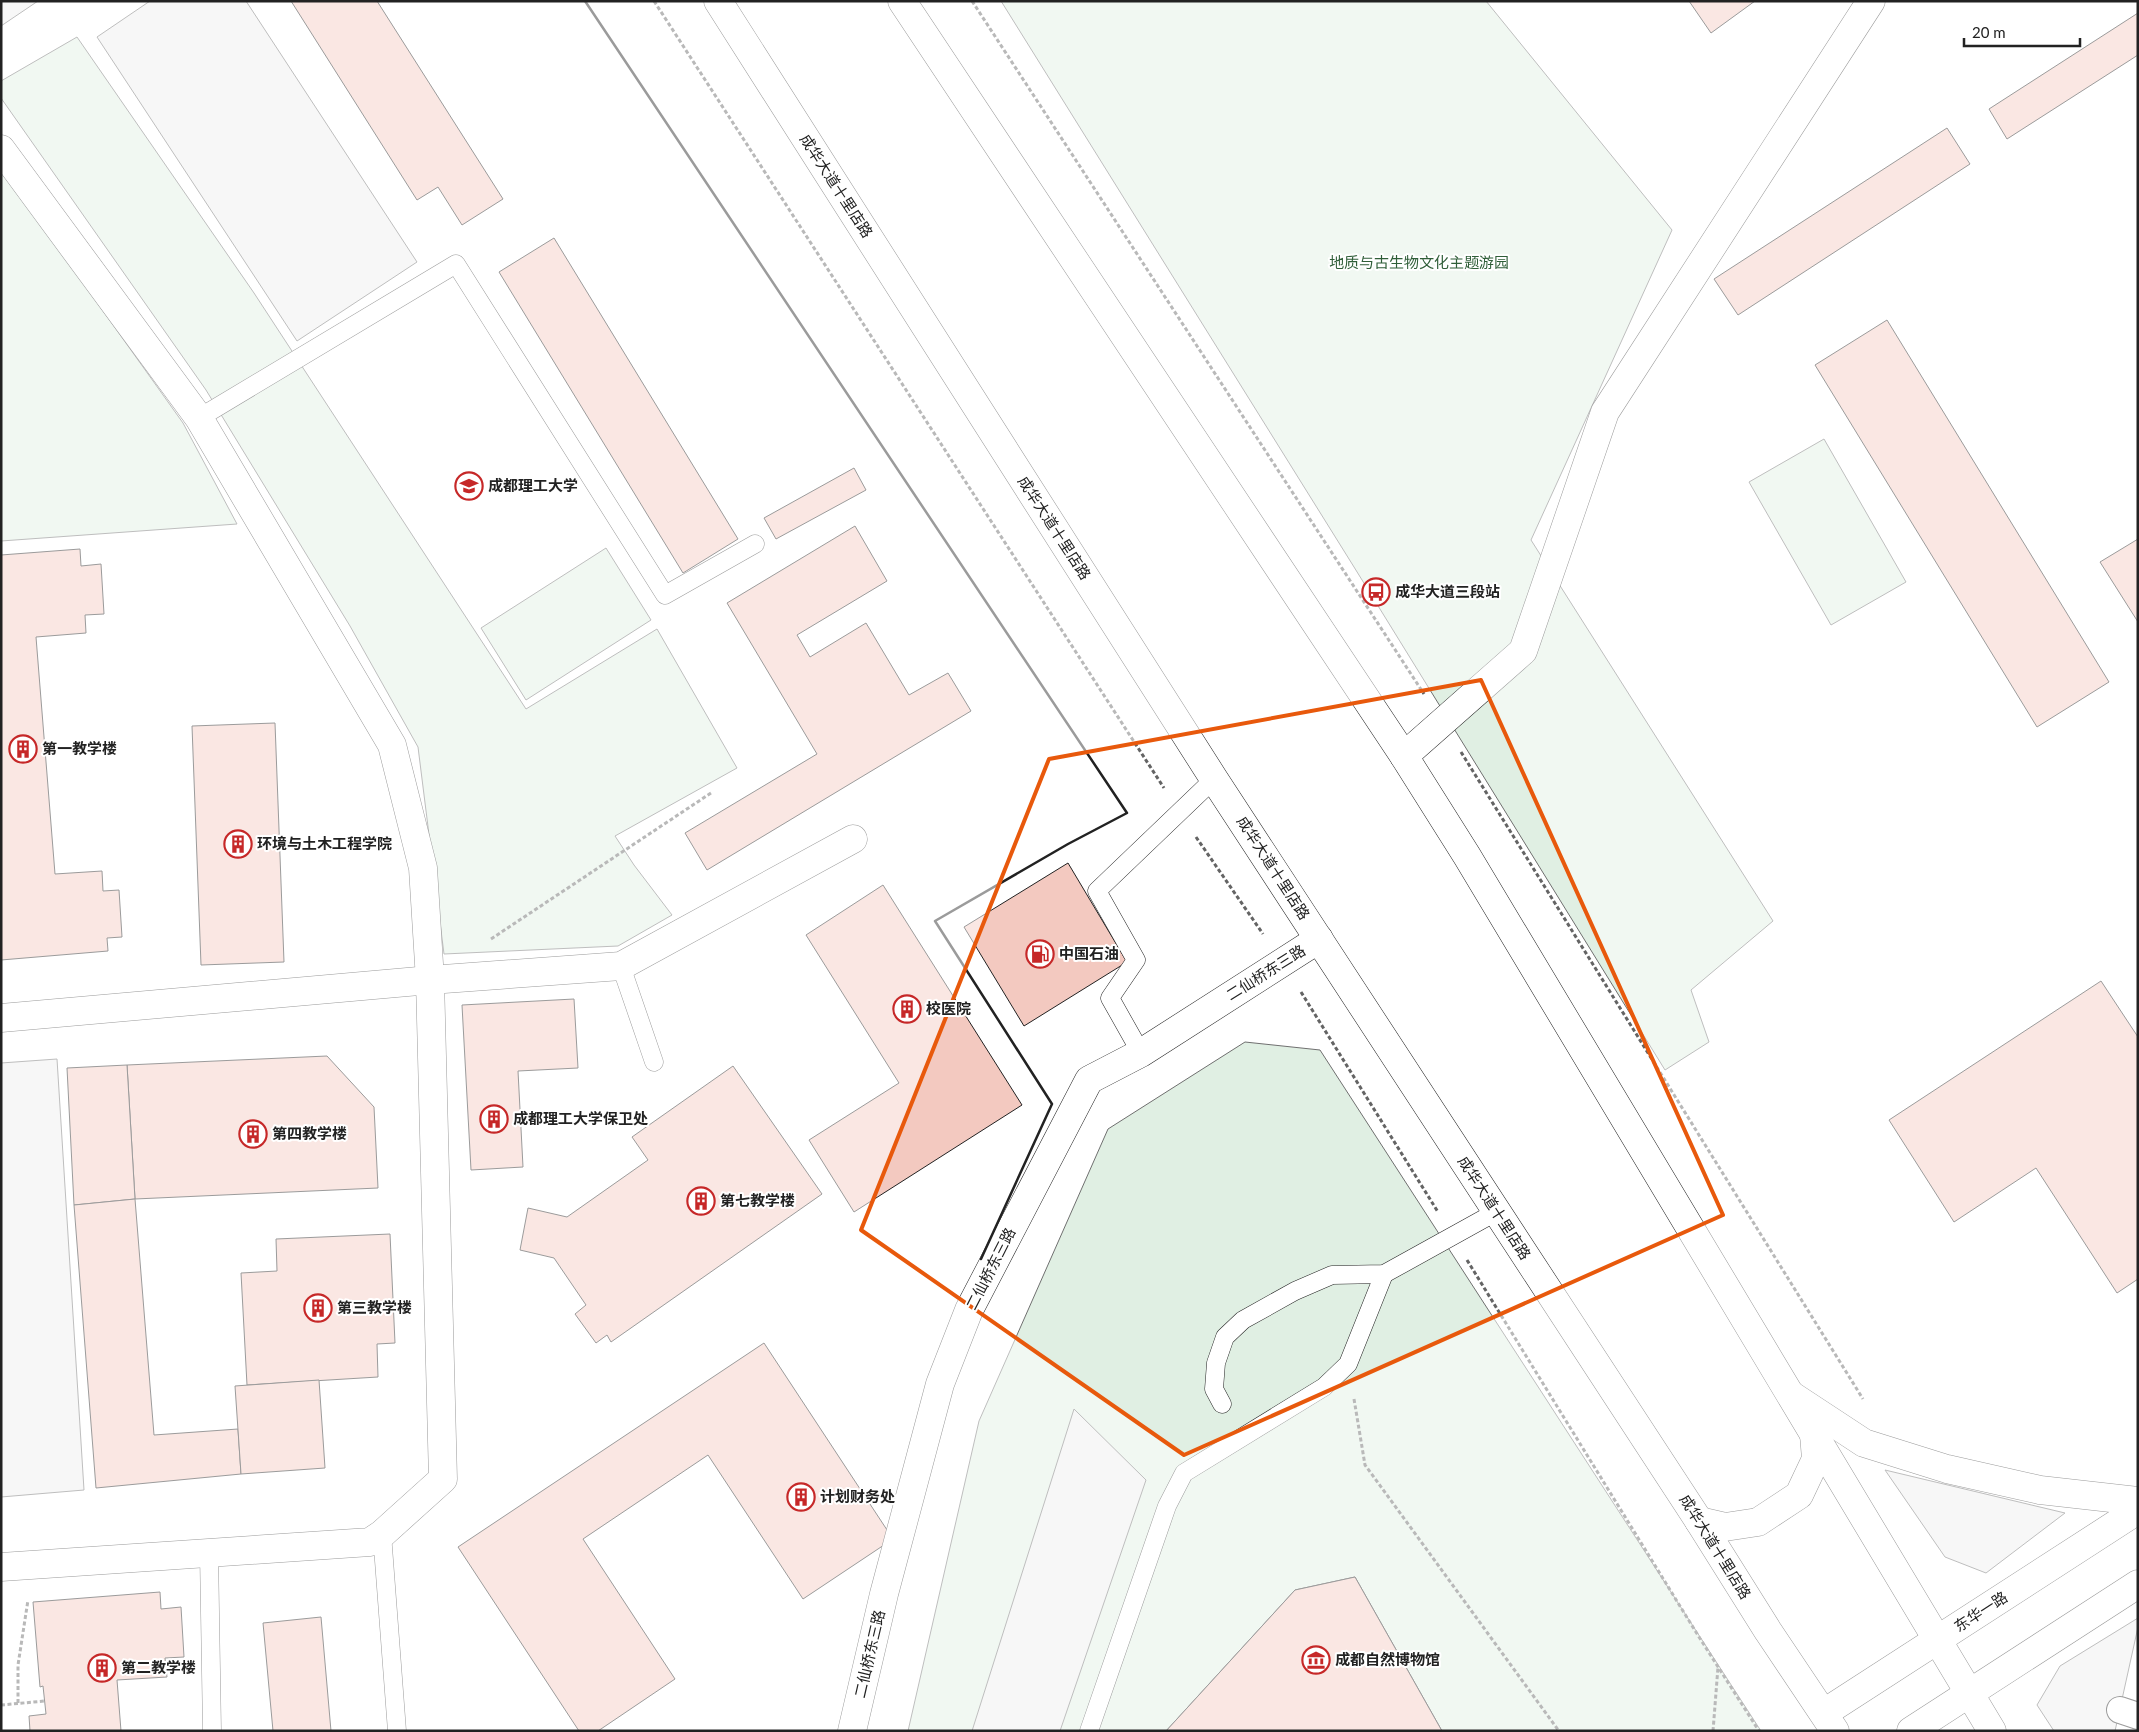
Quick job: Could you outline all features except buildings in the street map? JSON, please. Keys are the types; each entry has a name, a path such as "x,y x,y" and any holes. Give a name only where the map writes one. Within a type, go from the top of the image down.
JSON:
{"street":[{"name":"成华大道十里店路","path":"718,1 1214,779 1699,1522 1768,1632 1830,1722"},
{"path":"902,1 1404,756 1992,1731"},
{"path":"1404,756 1523,651 1605,412 1864,4"},
{"path":"1,149 199,418 392,745 423,868 430,980 443,1479 382,1534 370,1542 1,1567"},
{"path":"1,1018 430,980 621,966 853,839"},
{"name":"二仙桥东三路","path":"852,1731 884,1594 940,1384 969,1310 1089,1080 1141,1053 1319,939"},
{"path":"1791,1395 1864,1443 1947,1469 2040,1490 2138,1501"},
{"path":"1699,1522 1725,1527 1758,1522 1799,1495 1816,1459 1814,1434"},
{"name":"东华一路","path":"1830,1722 1936,1640 2138,1510"},
{"path":"1911,1731 2138,1584"}],"lane":[{"path":"199,418 456,264 665,595 755,544"},
{"path":"1141,1053 1110,998 1136,960 1097,891 1214,779"},
{"path":"621,966 654,1062"},
{"path":"1222,1404 1214,1389 1216,1363 1225,1337 1243,1320 1295,1291 1332,1275 1384,1274 1496,1212"},
{"path":"1089,1731 1167,1506 1184,1473 1324,1387 1348,1364 1384,1274"},
{"path":"382,1534 396,1731"},
{"path":"209,1553 212,1731"}],"path":[{"path":"654,1 1179,812 1282,962 1759,1731"},
{"path":"488,942 710,793"},
{"path":"1348,1364 1365,1464 1558,1731"},
{"path":"18,1704 18,1665 28,1600 35,1594"},
{"path":"1713,1731 1718,1666"},
{"path":"1,1705 45,1702"}],"highlighted area":[{"path":"1481,680 1723,1215 1184,1455 861,1230 1049,759"}],"green space":[{"name":"地质与古生物文化主题游园","path":"1001,1 1486,1 1672,230 1531,540 1773,921 1691,990 1709,1042 1665,1070"},
{"path":"77,37 254,293 526,709 657,629 737,768 615,836 634,865 672,915 618,946 444,954 418,747 350,626 206,390 1,98 1,81"},
{"path":"1,168 183,423 237,524 1,541"},
{"path":"1824,439 1906,582 1831,625 1749,482"},
{"path":"606,548 651,620 526,700 481,628"},
{"name":"成都自然博物馆","path":"1245,1042 1320,1050 1761,1731 908,1731 979,1421 1108,1129"}],"shaded area":[{"path":"1,1 38,1 1,26"},
{"path":"150,1 246,1 417,262 297,341 97,37"},
{"path":"57,1059 84,1490 1,1497 1,1063"},
{"path":"1074,1409 1146,1480 1060,1731 972,1731"},
{"path":"1885,1470 2065,1513 1986,1573 1945,1557"},
{"path":"2138,1618 2138,1627 2115,1731 2054,1731 2037,1705 2060,1666"}],"wall":[{"path":"585,1 1127,813 1068,844 935,921 1052,1104 981,1259"}],"place":[{"name":"成都理工大学","path":"469,486"},
{"name":"成华大道三段站","path":"1376,592"},
{"name":"第一教学楼","path":"23,749"},
{"name":"环境与土木工程学院","path":"238,844"},
{"name":"中国石油","path":"1040,954"},
{"name":"校医院","path":"907,1009"},
{"name":"成都理工大学保卫处","path":"494,1119"},
{"name":"第四教学楼","path":"253,1134"},
{"name":"第七教学楼","path":"701,1201"},
{"name":"第三教学楼","path":"318,1308"},
{"name":"计划财务处","path":"801,1497"},
{"name":"成都自然博物馆","path":"1316,1660"},
{"name":"第二教学楼","path":"102,1668"}]}
